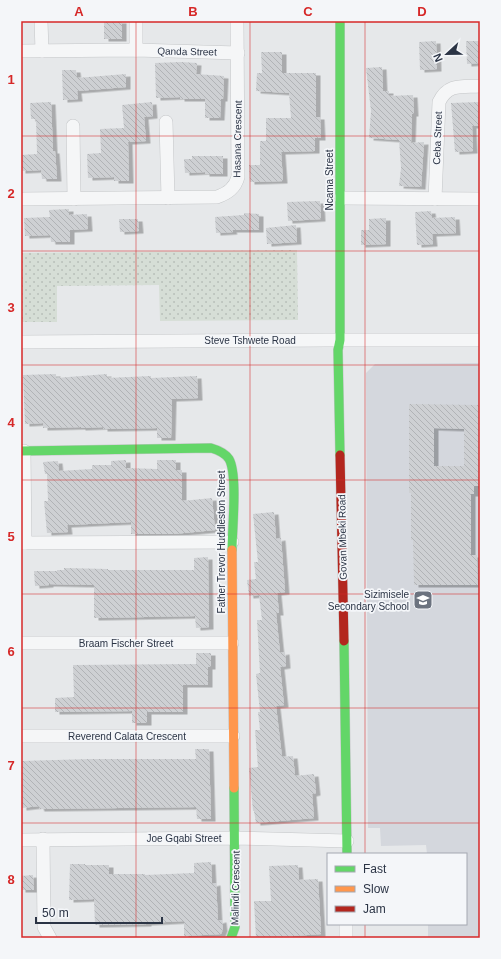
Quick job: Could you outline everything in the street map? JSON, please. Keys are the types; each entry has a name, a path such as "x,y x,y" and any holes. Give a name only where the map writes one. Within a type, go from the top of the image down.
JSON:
{"street":[{"path":"41,21 42,51"},
{"path":"136,21 136,50"},
{"name":"Hasana Crescent","path":"21,199 217,197 224,195 231,190 236,184 238,177 238,21"},
{"name":"Ncama Street","path":"340,21 340,340"},
{"name":"Qanda Street","path":"21,51 136,50 238,52"},
{"name":"Ceba Street","path":"435,199 439,102 441,96 450,88 480,86"},
{"path":"166,122 168,198"},
{"path":"73,126 74,199"},
{"path":"341,198 480,199"},
{"name":"Govan Mbeki Road","path":"340,340 338,350 347,853"},
{"name":"Steve Tshwete Road","path":"21,342 480,340"},
{"name":"Father Trevor Huddleston Street","path":"22,451 218,449 228,457 233,472 232,736 235,838"},
{"path":"22,451 23,543 232,542"},
{"name":"Braam Fischer Street","path":"21,643 232,643"},
{"name":"Reverend Calata Crescent","path":"21,736 232,736"},
{"name":"Joe Gqabi Street","path":"21,840 235,838 347,841"},
{"name":"Malindi Crescent","path":"231,938 235,927 235,838"},
{"path":"42,839 44,927 50,938"},
{"path":"346,925 346,938"}],"shaded area":[{"path":"297,250 298,320 160,321 159,285 57,286 57,322 21,322 21,253"},
{"name":"Sizimisele Secondary School","path":"480,363 480,938 428,938 428,925 467,925 467,853 427,853 426,845 381,846 380,828 368,828 366,373 375,364"}],"building":[{"path":"104,21 122,21 122,39 104,39"},
{"path":"436,41 437,69 420,70 419,42"},
{"path":"466,41 480,41 480,63 467,64"},
{"path":"261,52 282,52 282,73 316,73 316,117 320,117 321,138 315,138 315,151 281,152 283,181 250,182 249,165 260,165 260,141 266,141 266,118 291,118 289,93 256,91 257,73 262,73"},
{"path":"155,63 197,63 196,74 224,76 220,118 205,118 205,99 180,99 180,97 156,98"},
{"path":"382,67 383,91 389,91 389,96 413,95 414,114 412,114 411,143 424,142 421,187 399,186 401,168 399,140 369,138 371,111 366,68"},
{"path":"62,70 76,70 77,78 126,74 126,87 77,91 78,99 63,100"},
{"path":"51,102 53,151 55,151 57,179 42,179 41,170 21,171 21,155 37,154 36,119 31,119 30,103"},
{"path":"152,102 153,116 144,117 146,141 128,142 129,181 114,181 114,177 88,178 87,154 101,153 100,129 124,128 122,105"},
{"path":"480,102 480,126 472,126 473,151 455,152 451,103"},
{"path":"192,156 223,156 223,174 205,174 205,172 185,173 184,159 192,159"},
{"path":"320,201 321,219 288,221 287,202"},
{"path":"69,209 69,215 87,214 88,229 70,230 70,242 51,242 50,235 25,236 24,218 50,217 49,210"},
{"path":"431,211 432,218 455,217 456,233 432,234 433,244 417,245 415,212"},
{"path":"244,213 259,214 259,230 232,230 233,232 216,233 215,217 244,215"},
{"path":"386,218 386,244 361,245 361,230 369,230 369,219"},
{"path":"119,219 138,219 139,231 120,232"},
{"path":"296,225 297,242 267,244 266,228"},
{"path":"56,374 56,378 107,374 107,378 197,376 198,398 172,399 171,438 157,438 157,428 43,428 43,423 25,424 23,375"},
{"path":"409,404 480,405 480,486 474,486 474,494 471,494 471,555 477,555 478,585 414,585 413,540 411,540 411,493 409,493","holes":["434,428 464,429 464,466 434,466"]},
{"path":"126,460 126,468 157,469 157,460 176,460 176,470 182,470 182,501 212,498 215,530 173,534 131,534 131,522 67,525 68,532 47,533 44,501 48,501 47,474 45,474 43,462 58,461 59,471 92,469 92,465 111,465 111,461"},
{"path":"274,512 276,539 281,538 285,592 277,593 279,613 276,613 280,653 285,652 286,666 280,667 284,705 276,706 282,757 293,756 295,776 314,774 316,793 312,794 314,818 256,823 253,811 249,768 258,767 255,730 260,730 258,712 260,712 256,674 260,673 257,620 262,620 259,595 249,596 247,580 256,579 254,562 258,562 253,514"},
{"path":"208,557 209,627 196,628 195,616 94,618 94,585 49,584 35,586 34,571 57,571 64,570 64,568 108,570 194,570 194,558"},
{"path":"196,653 211,653 211,667 208,667 208,685 183,685 183,712 147,712 147,723 132,723 132,711 55,712 55,698 74,697 73,665 196,664"},
{"path":"195,749 209,749 211,819 197,819 196,807 40,809 39,806 22,808 21,761 90,759 196,759"},
{"path":"211,862 212,884 216,883 218,921 222,920 223,929 221,934 184,936 184,921 147,924 95,925 94,899 69,900 70,864 109,865 109,874 145,875 194,873 194,863"},
{"path":"298,865 299,880 318,879 321,934 293,936 293,938 256,938 254,901 271,901 269,866"},
{"path":"33,875 34,890 21,890 21,876"}],"traffic: fast":[{"path":"340,21 340,340 338,350 340,455"},
{"path":"21,451 211,448 219,451 229,459 232,466 234,489 232,550"},
{"path":"344,641 347,853"},
{"path":"231,938 235,927 234,788"}],"traffic: slow":[{"path":"232,550 234,788"}],"traffic: jam":[{"path":"340,455 344,641"}],"place":[{"name":"Sizimisele Secondary School","path":"423,600"}]}
